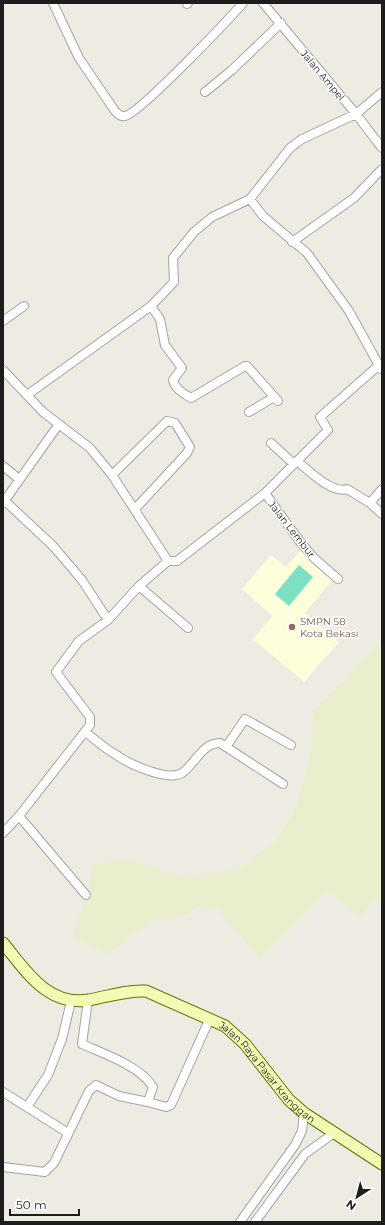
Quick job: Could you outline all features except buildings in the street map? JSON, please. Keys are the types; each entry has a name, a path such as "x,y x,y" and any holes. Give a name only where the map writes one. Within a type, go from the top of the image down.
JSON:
{"main road":[{"path":"3,943 33,979 54,996 71,1001 88,1000"},
{"name":"Jalan Raya Pasar Kranggan","path":"88,1000 134,990 146,991 210,1018 225,1026 245,1044 289,1100 304,1113 382,1164"}],"street":[{"path":"53,3 79,58 115,111 123,116 126,116 144,104 188,61 243,3"},
{"name":"Jalan Ampel","path":"263,3 356,114 382,148"},
{"path":"206,92 232,70 281,23"},
{"path":"27,395 151,306 174,282 173,258 194,232 212,217 250,199 290,148 302,139 356,114 382,92"},
{"path":"292,242 354,198 382,169"},
{"path":"3,833 19,816 90,725 90,717 56,672 79,641 108,620 139,586 168,561 177,561 265,493 328,430 320,417 380,368 349,311 307,253 292,242 263,216 250,199"},
{"path":"3,321 24,306"},
{"path":"151,306 160,319 165,345 182,368 173,380 175,386 191,398 247,366 276,399 249,412"},
{"path":"3,370 43,412 90,448 112,475 168,561"},
{"path":"112,475 167,421 175,423 185,436 190,447 187,453 135,509"},
{"path":"59,424 18,479 4,502 53,546 82,580 108,620"},
{"path":"271,443 288,460 296,463 327,485 343,490 347,489 370,503 382,514"},
{"path":"3,466 18,479"},
{"path":"370,503 382,489"},
{"name":"Jalan Lembur","path":"265,493 314,558 338,579"},
{"path":"139,586 188,628"},
{"path":"226,747 245,719 291,745"},
{"path":"85,732 124,760 165,775 181,773 208,746 215,743 220,743 283,784"},
{"path":"19,816 86,895"},
{"path":"88,1000 82,1044 119,1061 148,1079 153,1087 148,1102"},
{"path":"27,1108 48,1075 62,1039 71,1001"},
{"path":"3,1167 45,1172 54,1163 89,1091 96,1085 118,1096 148,1102 166,1108 171,1105 210,1018"},
{"path":"3,1092 68,1133"},
{"path":"240,1222 295,1145 302,1131 304,1113"},
{"path":"255,1222 305,1154 334,1133"}],"shaded area":[{"name":"SMPN 58 Kota Bekasi","path":"301,550 334,578 305,613 339,642 304,682 253,639 273,616 242,589 271,555 286,567"},
{"path":"382,640 382,906 373,900 361,916 327,892 260,959 219,910 198,905 189,914 150,921 107,954 72,936 88,891 93,864 126,859 184,878 237,870 275,842 296,808 312,749 313,712"}],"green space":[{"path":"299,565 313,577 289,606 275,594"}],"place":[{"name":"SMPN 58 Kota Bekasi","path":"292,627"}]}
